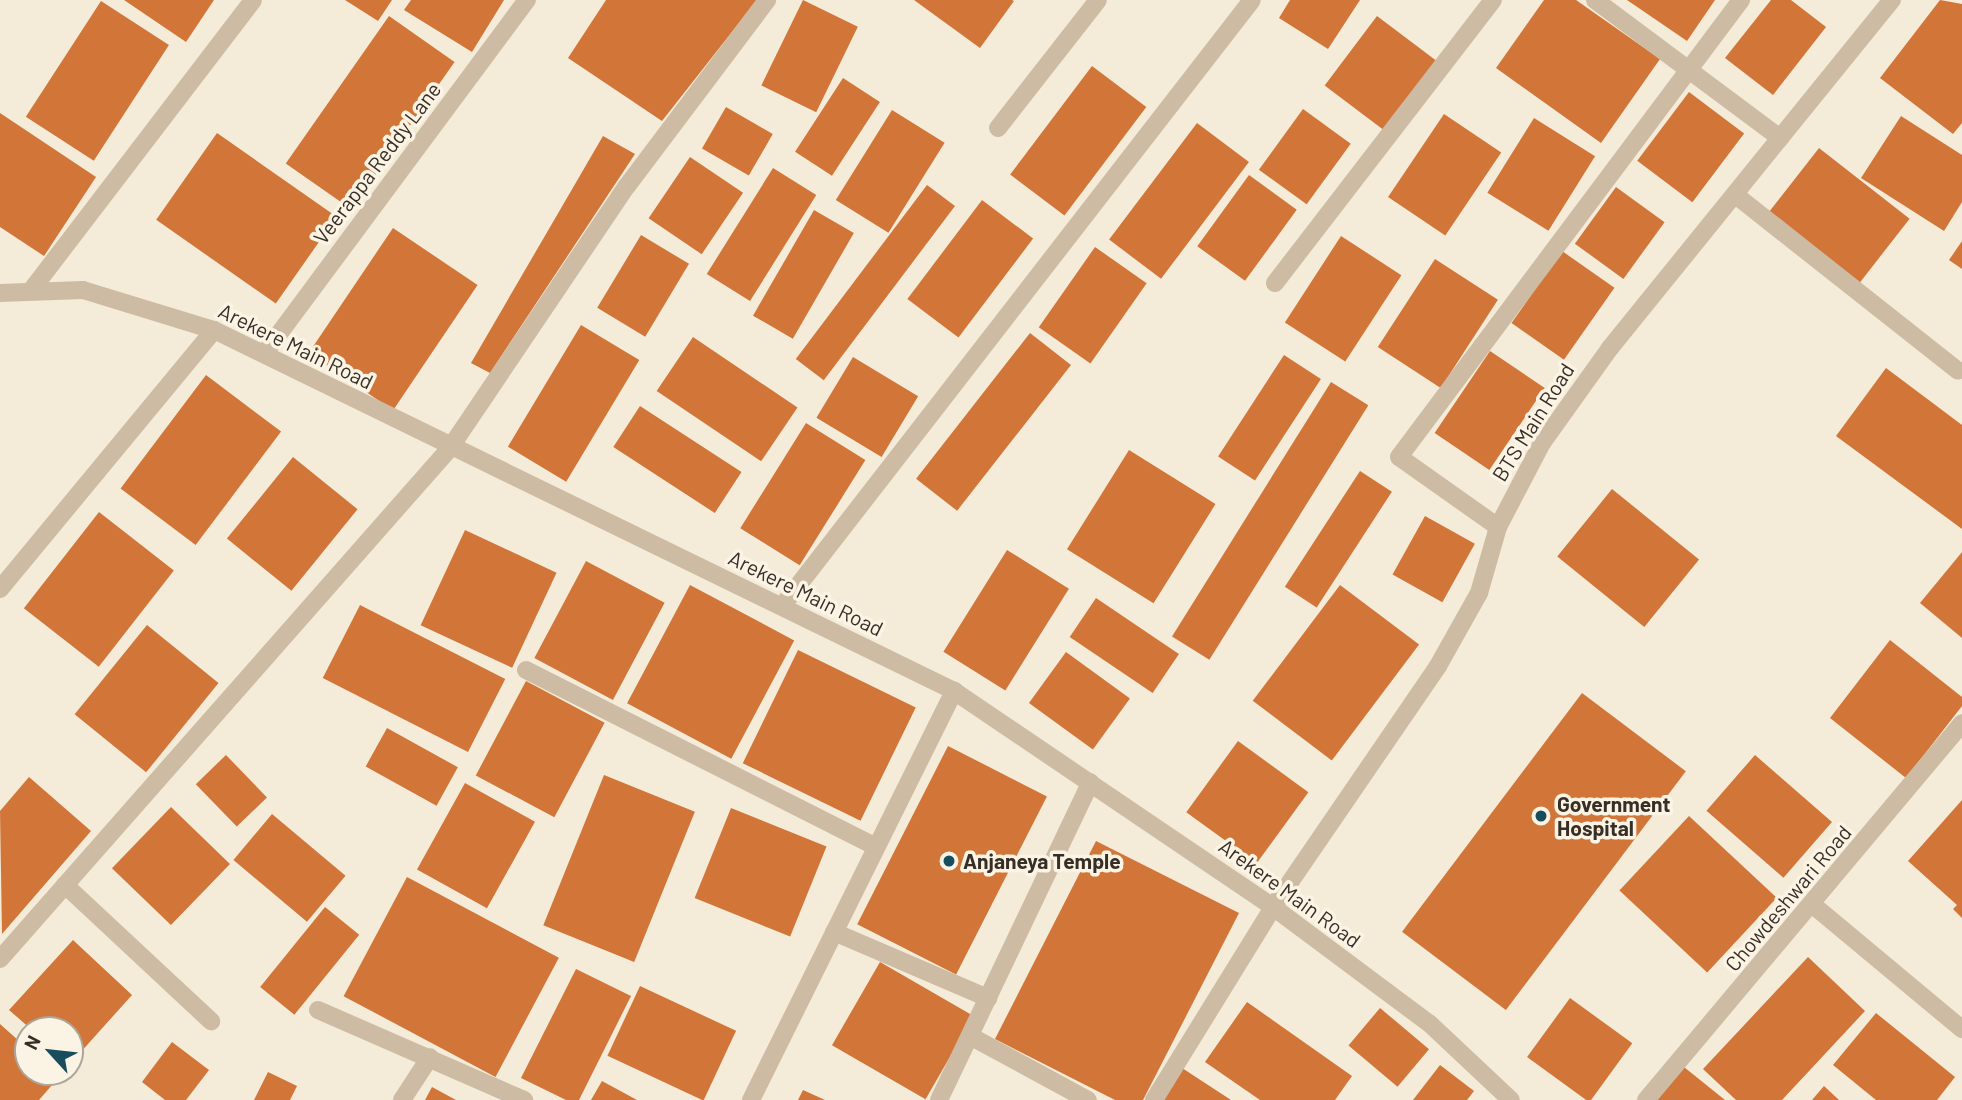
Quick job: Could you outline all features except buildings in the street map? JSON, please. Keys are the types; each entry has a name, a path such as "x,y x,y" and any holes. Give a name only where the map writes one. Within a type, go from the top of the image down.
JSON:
{"street":[{"path":"33,288 253,0"},
{"name":"Veerappa Reddy Lane","path":"264,354 527,0"},
{"path":"0,959 450,448 626,186 766,0"},
{"path":"998,128 1098,0"},
{"path":"783,605 1252,0"},
{"path":"1275,283 1493,0"},
{"path":"1595,0 1780,138"},
{"path":"1498,527 1399,457 1741,0"},
{"name":"BTS Main Road","path":"1154,1100 1273,907 1438,666 1479,593 1498,527 1577,391 1738,197 1780,138 1892,0"},
{"path":"1738,197 1958,371"},
{"name":"Arekere Main Road","path":"0,293 33,288 121,297 214,330 450,448 783,605 954,691 1273,907 1430,1024 1511,1100"},
{"path":"0,589 214,330"},
{"path":"526,670 876,847"},
{"path":"751,1100 954,691"},
{"name":"Chowdeshwari Road","path":"1646,1100 1813,905 1962,723"},
{"path":"939,1100 1091,782"},
{"path":"65,885 211,1021"},
{"path":"1813,905 1962,1029"},
{"path":"834,932 988,998"},
{"path":"318,1010 524,1100"},
{"path":"970,1036 1088,1100"},
{"path":"402,1100 430,1057"}],"place":[{"name":"Government Hospital","path":"1541,816"},
{"name":"Anjaneya Temple","path":"949,861"}]}
